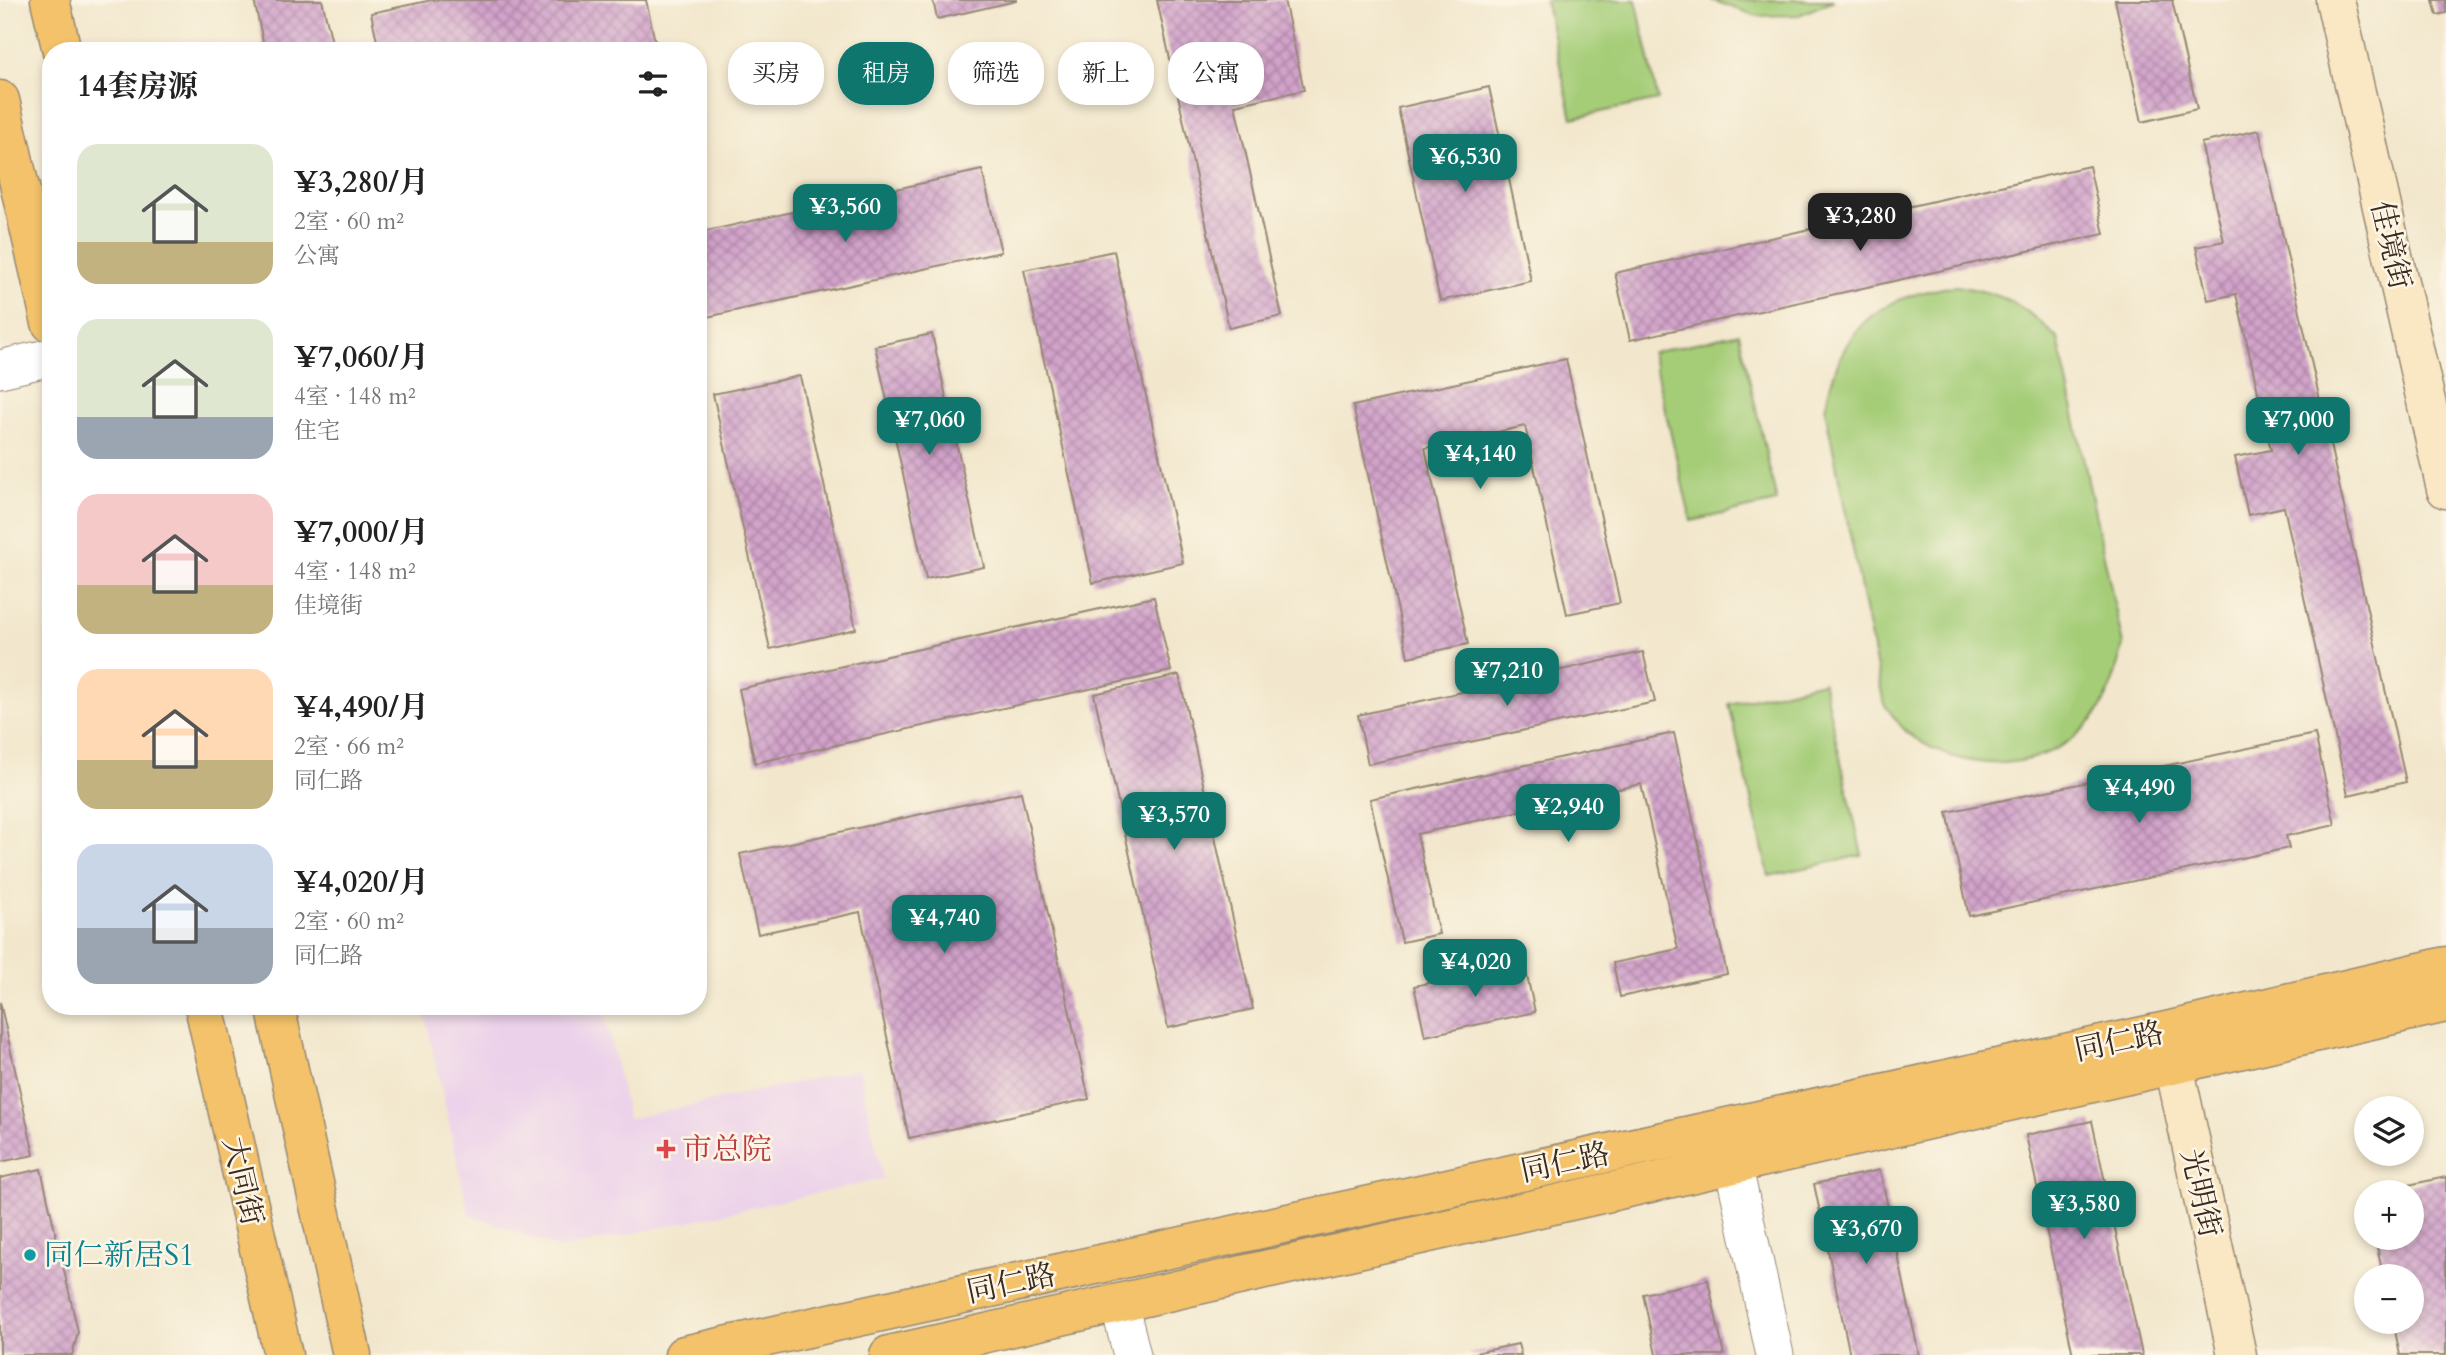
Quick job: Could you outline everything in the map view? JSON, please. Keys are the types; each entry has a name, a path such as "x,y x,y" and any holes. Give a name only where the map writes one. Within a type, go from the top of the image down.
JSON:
{"main road":[{"path":"50,0 60,42"},
{"path":"0,100 42,284"},
{"name":"同仁路","path":"889,1355 1733,1164 2169,1048 2446,966"},
{"name":"同仁路","path":"684,1355 2169,1048 2446,1003"},
{"name":"大同街","path":"206,1015 282,1355"},
{"path":"277,1015 352,1355"}],"street":[{"name":"佳境街","path":"2335,0 2446,489"},
{"path":"0,369 42,360"},
{"name":"光明街","path":"2169,1048 2237,1355"},
{"path":"1733,1164 1775,1355"},
{"path":"1119,1303 1132,1355"}],"shaded area":[{"name":"市总院","path":"425,1015 605,1015 628,1119 859,1069 883,1179 561,1249 469,1214"}],"green space":[{"path":"1545,0 1636,0 1658,100 1572,118"},
{"path":"1711,0 1834,0 1799,15 1757,16"},
{"path":"1956,286 2012,302 2034,317 2058,339 2123,645 2108,693 2093,719 2075,737 2053,750 2030,759 2006,763 1957,758 1934,749 1908,733 1884,704 1825,409 1841,357 1852,337 1866,321 1903,298"},
{"path":"1739,333 1777,502 1691,521 1652,353"},
{"path":"1823,682 1862,855 1769,876 1729,704"}],"building":[{"path":"254,0 322,0 332,42 263,42"},
{"path":"432,0 646,0 655,42 377,42 371,13"},
{"path":"933,0 1016,0 1016,1 937,19"},
{"path":"1157,0 1284,0 1304,90 1264,99 1264,42 1168,42 1168,50"},
{"path":"2115,0 2172,0 2197,109 2142,122"},
{"path":"2433,0 2446,0 2446,13 2437,15"},
{"path":"1489,87 1531,281 1440,301 1398,108"},
{"path":"1180,105 1235,105 1282,316 1229,328"},
{"path":"2259,130 2406,782 2348,795 2284,507 2248,515 2235,457 2271,450 2236,294 2208,300 2196,247 2224,241 2201,143"},
{"path":"2089,166 2104,234 1630,340 1615,273"},
{"path":"982,170 1001,252 707,317 707,231"},
{"path":"1114,251 1183,563 1093,583 1024,270"},
{"path":"932,334 984,567 926,579 875,346"},
{"path":"1566,359 1620,603 1567,614 1525,426 1425,448 1468,644 1408,657 1353,406"},
{"path":"800,376 856,629 770,649 713,394"},
{"path":"1154,597 1171,671 755,763 739,689"},
{"path":"1643,652 1655,702 1368,764 1358,715"},
{"path":"1179,675 1253,1009 1168,1028 1094,694"},
{"path":"1674,733 1727,974 1620,997 1613,963 1678,949 1641,784 1417,834 1439,934 1402,942 1370,799"},
{"path":"2315,734 2335,825 2286,836 2289,848 1969,916 1947,812"},
{"path":"1021,792 1089,1099 909,1138 860,912 758,934 740,854"},
{"path":"1524,962 1535,1012 1425,1036 1414,986"},
{"path":"0,1002 34,1155 0,1162"},
{"path":"2092,1121 2142,1355 2073,1355 2026,1135"},
{"name":"同仁新居S1","path":"41,1169 78,1332 72,1355 0,1355 0,1178"},
{"path":"1880,1170 1919,1355 1850,1355 1814,1184"},
{"path":"2446,1177 2446,1355 2400,1355 2396,1334 2424,1334 2424,1264 2381,1264 2378,1250 2424,1250 2424,1182"},
{"path":"1708,1280 1724,1355 1656,1355 1643,1294"},
{"path":"1518,1344 1521,1355 1470,1355 1470,1354"}],"place":[{"name":"市总院","path":"666,1149"},
{"name":"同仁新居S1","path":"30,1255"}]}
